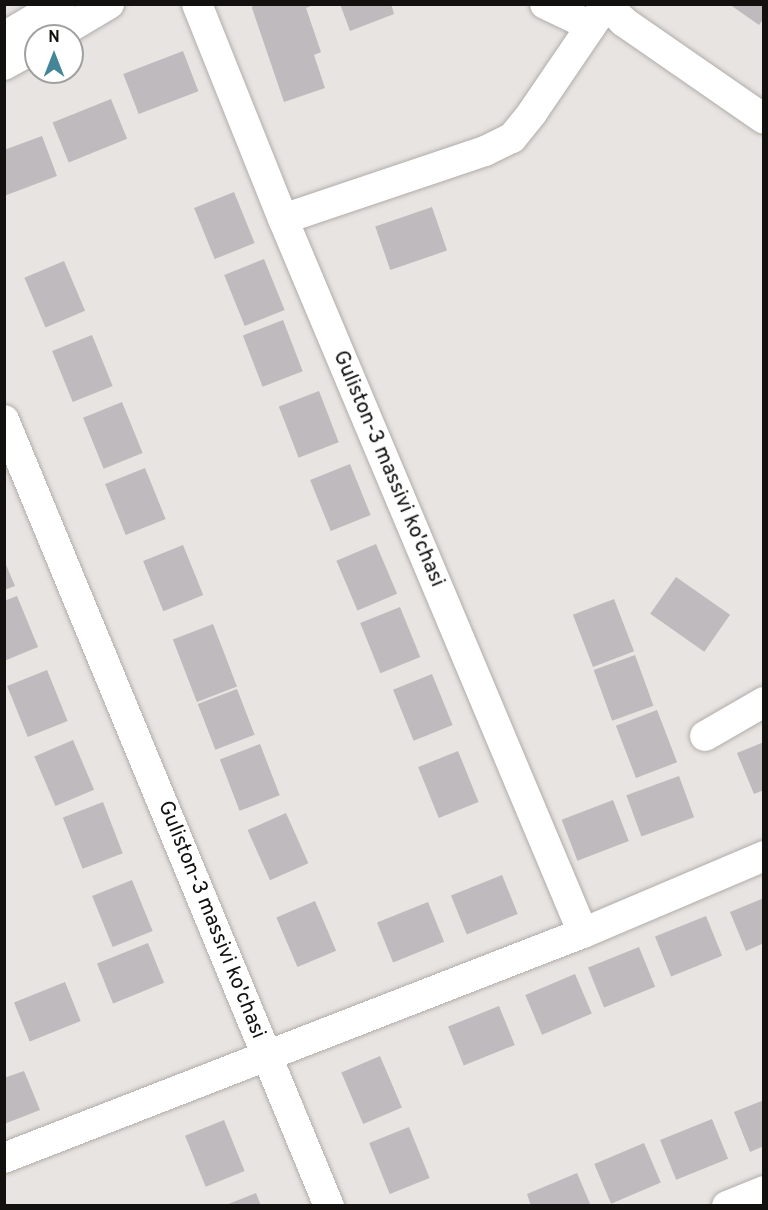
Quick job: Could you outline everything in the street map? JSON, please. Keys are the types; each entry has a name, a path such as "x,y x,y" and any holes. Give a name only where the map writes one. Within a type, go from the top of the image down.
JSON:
{"street":[{"path":"4,37 60,4"},
{"path":"75,24 109,4"},
{"name":"Guliston-3 massivi ko'chasi","path":"197,4 283,219 584,933"},
{"path":"544,4 602,10 624,22 764,119"},
{"path":"283,219 485,151 512,138 532,113 602,10"},
{"path":"4,65 24,54"},
{"name":"Guliston-3 massivi ko'chasi","path":"4,420 329,1206"},
{"path":"705,736 764,702"},
{"name":"Guliston-3 massivi ko'chasi","path":"4,1158 267,1054 584,933 764,856"},
{"path":"727,1206 764,1191"}],"building":[{"path":"253,4 316,4 306,8 321,52 314,55 325,88 284,102 252,8"},
{"path":"340,4 391,4 394,14 350,31"},
{"path":"729,4 764,4 764,18 759,25"},
{"path":"183,51 198,91 139,114 123,74"},
{"path":"111,99 127,139 69,162 53,123"},
{"path":"42,136 57,176 4,196 4,150"},
{"path":"234,192 255,243 215,259 194,208"},
{"path":"432,207 447,250 390,270 375,227"},
{"path":"264,259 285,310 245,326 224,275"},
{"path":"64,261 85,311 46,328 24,278"},
{"path":"283,320 303,371 263,387 243,335"},
{"path":"92,335 113,386 73,402 52,351"},
{"path":"319,391 339,442 299,458 279,406"},
{"path":"122,402 143,453 104,469 83,418"},
{"path":"350,464 371,515 331,531 310,480"},
{"path":"145,468 166,519 126,535 105,484"},
{"path":"376,544 397,594 358,611 336,561"},
{"path":"183,545 203,595 163,611 143,561"},
{"path":"4,560 15,586 4,590"},
{"path":"676,577 730,615 704,652 650,614"},
{"path":"17,596 38,647 4,661 4,601"},
{"path":"614,599 634,651 593,667 573,615"},
{"path":"400,607 420,657 380,673 360,623"},
{"path":"213,624 237,687 197,702 173,639"},
{"path":"635,655 653,706 612,721 594,670"},
{"path":"47,670 68,721 28,737 7,686"},
{"path":"432,674 453,725 414,741 393,690"},
{"path":"237,689 255,735 215,750 198,704"},
{"path":"657,710 677,762 636,778 616,726"},
{"path":"73,740 94,790 55,806 34,756"},
{"path":"764,742 764,790 754,794 737,753"},
{"path":"260,744 280,795 240,811 220,759"},
{"path":"458,751 479,802 439,818 418,767"},
{"path":"679,776 694,817 641,836 626,795"},
{"path":"613,800 629,841 577,861 562,820"},
{"path":"103,802 123,853 83,869 63,817"},
{"path":"286,813 308,863 270,880 248,830"},
{"path":"502,875 518,914 467,935 451,896"},
{"path":"132,880 153,931 113,947 92,896"},
{"path":"764,898 764,943 746,951 730,912"},
{"path":"315,901 336,951 297,967 276,917"},
{"path":"428,902 444,942 393,962 377,923"},
{"path":"706,916 722,956 671,976 655,937"},
{"path":"148,943 164,983 113,1003 97,964"},
{"path":"639,947 655,987 604,1007 588,968"},
{"path":"575,974 592,1014 542,1035 525,995"},
{"path":"65,982 81,1021 30,1042 14,1003"},
{"path":"499,1006 515,1045 464,1066 448,1027"},
{"path":"380,1056 402,1108 363,1124 341,1072"},
{"path":"24,1071 40,1110 4,1124 4,1078"},
{"path":"764,1100 764,1146 750,1152 734,1112"},
{"path":"712,1119 728,1159 676,1180 660,1140"},
{"path":"224,1120 245,1171 206,1187 185,1136"},
{"path":"409,1127 430,1178 390,1194 369,1143"},
{"path":"644,1143 661,1183 611,1204 594,1164"},
{"path":"577,1173 591,1206 531,1206 527,1194"},
{"path":"256,1193 261,1206 226,1206 226,1205"}]}
